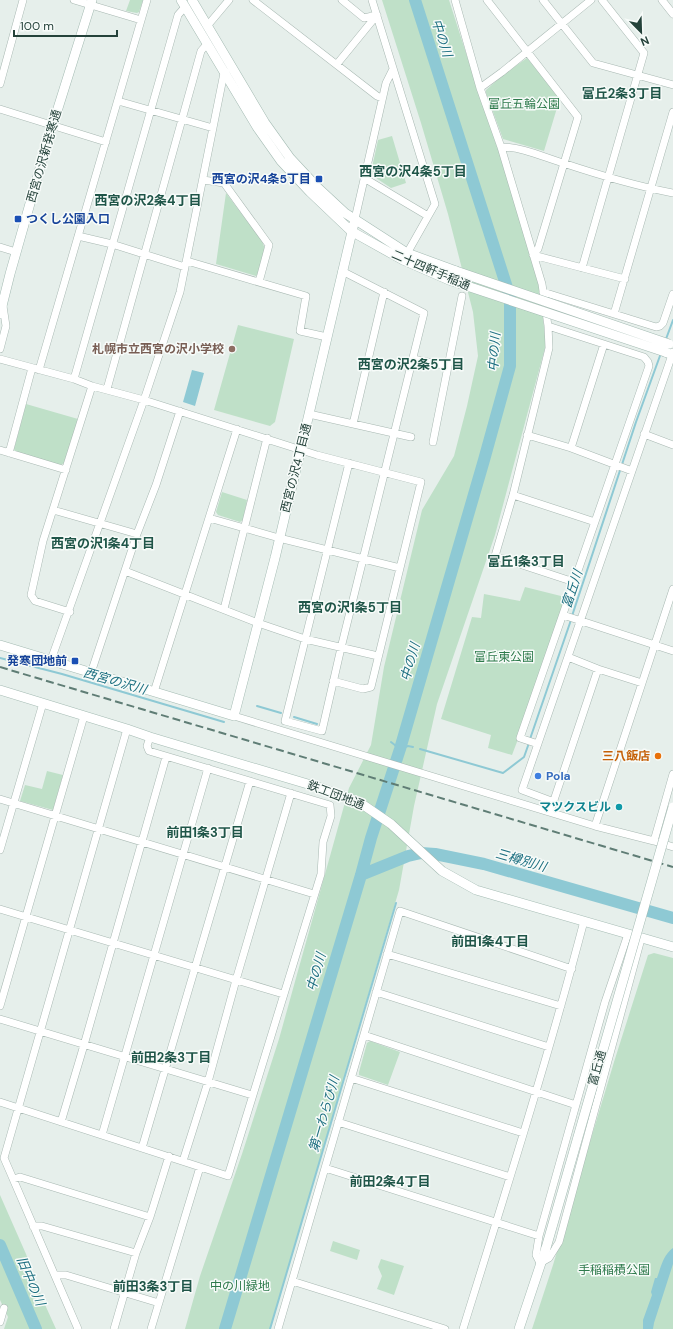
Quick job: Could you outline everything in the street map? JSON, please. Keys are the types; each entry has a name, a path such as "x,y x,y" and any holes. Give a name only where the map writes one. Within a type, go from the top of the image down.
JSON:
{"street":[{"path":"0,84 23,0"},
{"path":"74,0 91,2 141,20"},
{"path":"9,453 78,236 147,0"},
{"name":"二十四軒手稲通","path":"192,0 266,123 290,158 317,187 346,213 405,257 456,271 671,351"},
{"path":"208,25 228,0"},
{"path":"253,0 382,98"},
{"path":"342,0 364,18 377,15"},
{"path":"372,0 435,204 405,257"},
{"path":"455,0 480,88 501,147 533,255 543,292 548,326 549,348 513,495 495,556 573,580"},
{"path":"487,0 578,117 538,249 533,255"},
{"path":"543,0 593,63 673,84"},
{"path":"480,88 591,0"},
{"path":"582,268 644,54 602,0"},
{"path":"662,0 673,14"},
{"name":"西宮の沢新発寒通","path":"0,314 52,125 91,2"},
{"path":"74,379 150,110 178,15 183,4"},
{"name":"二十四軒手稲通","path":"183,4 257,127 281,161 310,192 351,231 449,280 671,351"},
{"path":"337,64 377,15"},
{"path":"107,389 201,51 207,44"},
{"path":"52,660 101,524 180,292 224,73 233,68"},
{"path":"355,219 382,98 386,83 393,69"},
{"path":"118,102 213,128"},
{"path":"0,109 106,142"},
{"path":"614,314 673,112"},
{"path":"501,147 512,147 564,164 651,189 673,193"},
{"path":"364,178 428,216"},
{"path":"203,180 224,183 269,245 259,282"},
{"name":"西宮の沢4丁目通","path":"234,716 279,538 355,219"},
{"path":"78,236 259,282 306,296 300,331 327,337"},
{"path":"0,247 16,252"},
{"path":"533,255 625,279"},
{"path":"342,271 424,313 341,648 322,731 285,721 349,463"},
{"path":"353,424 384,292"},
{"path":"543,292 656,327 663,323 673,294"},
{"path":"433,442 462,296"},
{"path":"0,349 6,326 1,306"},
{"path":"537,744 520,738 565,616 573,580 617,465 649,366 648,362 644,358 548,326"},
{"path":"571,448 604,344"},
{"path":"554,802 522,790 671,351"},
{"path":"0,359 144,400 267,438 300,450 421,482 371,687 363,689 333,681"},
{"path":"413,359 448,366"},
{"path":"70,612 35,601 31,595 43,541 92,386"},
{"path":"91,673 180,411"},
{"path":"309,414 411,437"},
{"path":"154,692 237,429"},
{"path":"644,434 673,445"},
{"path":"527,435 571,448 630,470"},
{"path":"224,609 267,438"},
{"path":"0,450 66,470"},
{"path":"513,495 595,522"},
{"path":"53,510 137,534"},
{"path":"209,518 244,529 363,560 400,568"},
{"path":"125,571 258,623 305,639 378,656"},
{"path":"595,826 673,589"},
{"path":"565,616 673,651"},
{"path":"0,645 595,826 672,847 673,838"},
{"path":"568,657 598,669 642,683"},
{"path":"550,812 598,669"},
{"name":"鉄工団地通","path":"0,692 43,703 150,737 321,788 359,802 391,824 442,871 476,890 641,939 673,947"},
{"path":"0,850 43,703"},
{"path":"0,1006 84,716"},
{"path":"78,1329 4,1158 127,729"},
{"path":"0,1102 228,1176 321,874 323,842 331,816 330,805 208,768 149,752 147,746 150,737"},
{"path":"61,1122 166,757"},
{"path":"102,1135 208,768"},
{"path":"654,841 673,774"},
{"path":"142,1148 250,781"},
{"path":"183,1161 208,1082 290,793"},
{"path":"0,799 141,843 314,894"},
{"name":"富丘通","path":"519,1329 546,1248 673,807"},
{"path":"0,909 283,994"},
{"path":"278,1329 400,911 572,969"},
{"path":"463,1329 536,1091 572,969 584,921"},
{"path":"628,934 605,1002 539,1236 536,1255 540,1263 549,1258 558,1242 641,939"},
{"path":"387,954 561,1006"},
{"path":"376,992 548,1047"},
{"path":"0,1019 252,1095"},
{"path":"364,1035 576,1105"},
{"path":"351,1078 523,1133"},
{"path":"338,1122 510,1177"},
{"path":"114,1329 136,1253 150,1216 169,1156"},
{"path":"151,1329 200,1167"},
{"path":"325,1168 539,1236"},
{"path":"13,1179 20,1177 150,1216"},
{"path":"33,1226 42,1226 136,1253"},
{"path":"55,1275 66,1275 159,1303"},
{"path":"292,1281 445,1329"},
{"path":"0,1322 4,1308"}],"green space":[{"path":"130,0 143,0 139,12 126,11"},
{"name":"中の川緑地","path":"382,0 449,0 509,181 539,285 546,344 495,535 437,704 414,806 399,890 270,1329 185,1329 200,1276 242,1154 279,1039 349,788 371,745 384,667 422,510 454,456 478,356 473,312 448,214"},
{"name":"富丘五輪公園","path":"527,58 560,98 544,151 503,139 486,93 486,90 504,74"},
{"path":"392,136 406,183 391,188 373,176 371,172 378,140"},
{"path":"226,193 262,241 265,249 259,273 256,276 216,264"},
{"path":"238,325 294,339 275,422 270,426 214,410"},
{"path":"26,404 78,419 64,463 61,465 15,452 14,449"},
{"path":"222,492 247,500 243,520 240,522 218,515 216,512"},
{"name":"富丘東公園","path":"525,587 565,597 544,671 512,755 488,748 491,735 441,719 472,617 481,618 484,594 520,601"},
{"path":"47,771 63,775 53,810 20,801 25,785 42,789"},
{"name":"手稲稲積公園","path":"654,953 673,958 673,1329 532,1329 648,955"},
{"path":"370,1041 400,1052 388,1085 359,1075 367,1043"},
{"path":"0,1195 26,1254 42,1298 56,1329 4,1329 8,1317 0,1300"},
{"path":"333,1241 360,1250 357,1260 330,1251"},
{"path":"381,1259 404,1266 394,1295 377,1289 382,1276 378,1267"}],"water":[{"path":"192,370 204,373 195,406 183,402"},
{"path":"673,1248 673,1264 653,1329 643,1329 643,1320 652,1295 651,1292 655,1278 657,1278 667,1254"}],"waterway":[{"name":"中の川","path":"225,1329 371,838 400,749 510,366 510,297 415,0"},
{"name":"富丘川","path":"666,339 673,320"},
{"name":"富丘川","path":"572,616 636,422 661,353"},
{"name":"富丘川","path":"530,739 571,620"},
{"name":"西宮の沢川","path":"0,658 62,674 224,722"},
{"name":"西宮の沢川","path":"257,706 281,713"},
{"name":"西宮の沢川","path":"294,717 317,724"},
{"name":"西宮の沢川","path":"391,742 400,749 408,746 413,747"},
{"name":"富丘川","path":"420,749 503,773 524,757 529,743"},
{"name":"三樽別川","path":"361,875 408,856 421,853 435,854 484,864 673,918"},
{"name":"第一わらび川","path":"270,1329 396,903"},
{"name":"旧中の川","path":"0,1245 36,1329"}],"railway":[{"path":"0,667 673,867"}],"place":[{"name":"西宮の沢4条5丁目","path":"319,179"},
{"name":"つくし公園入口","path":"18,219"},
{"name":"札幌市立西宮の沢小学校","path":"232,349"},
{"name":"発寒団地前","path":"75,661"},
{"name":"三八飯店","path":"658,756"},
{"name":"Pola","path":"538,776"},
{"name":"マツクスビル","path":"619,807"}],"district":[{"name":"富丘2条3丁目","path":"622,93"},
{"name":"西宮の沢4条5丁目","path":"413,171"},
{"name":"西宮の沢2条4丁目","path":"148,200"},
{"name":"西宮の沢2条5丁目","path":"411,364"},
{"name":"西宮の沢1条4丁目","path":"103,543"},
{"name":"富丘1条3丁目","path":"526,561"},
{"name":"西宮の沢1条5丁目","path":"350,607"},
{"name":"前田1条3丁目","path":"205,832"},
{"name":"前田1条4丁目","path":"490,941"},
{"name":"前田2条3丁目","path":"171,1057"},
{"name":"前田2条4丁目","path":"390,1181"},
{"name":"前田3条3丁目","path":"153,1286"}]}
